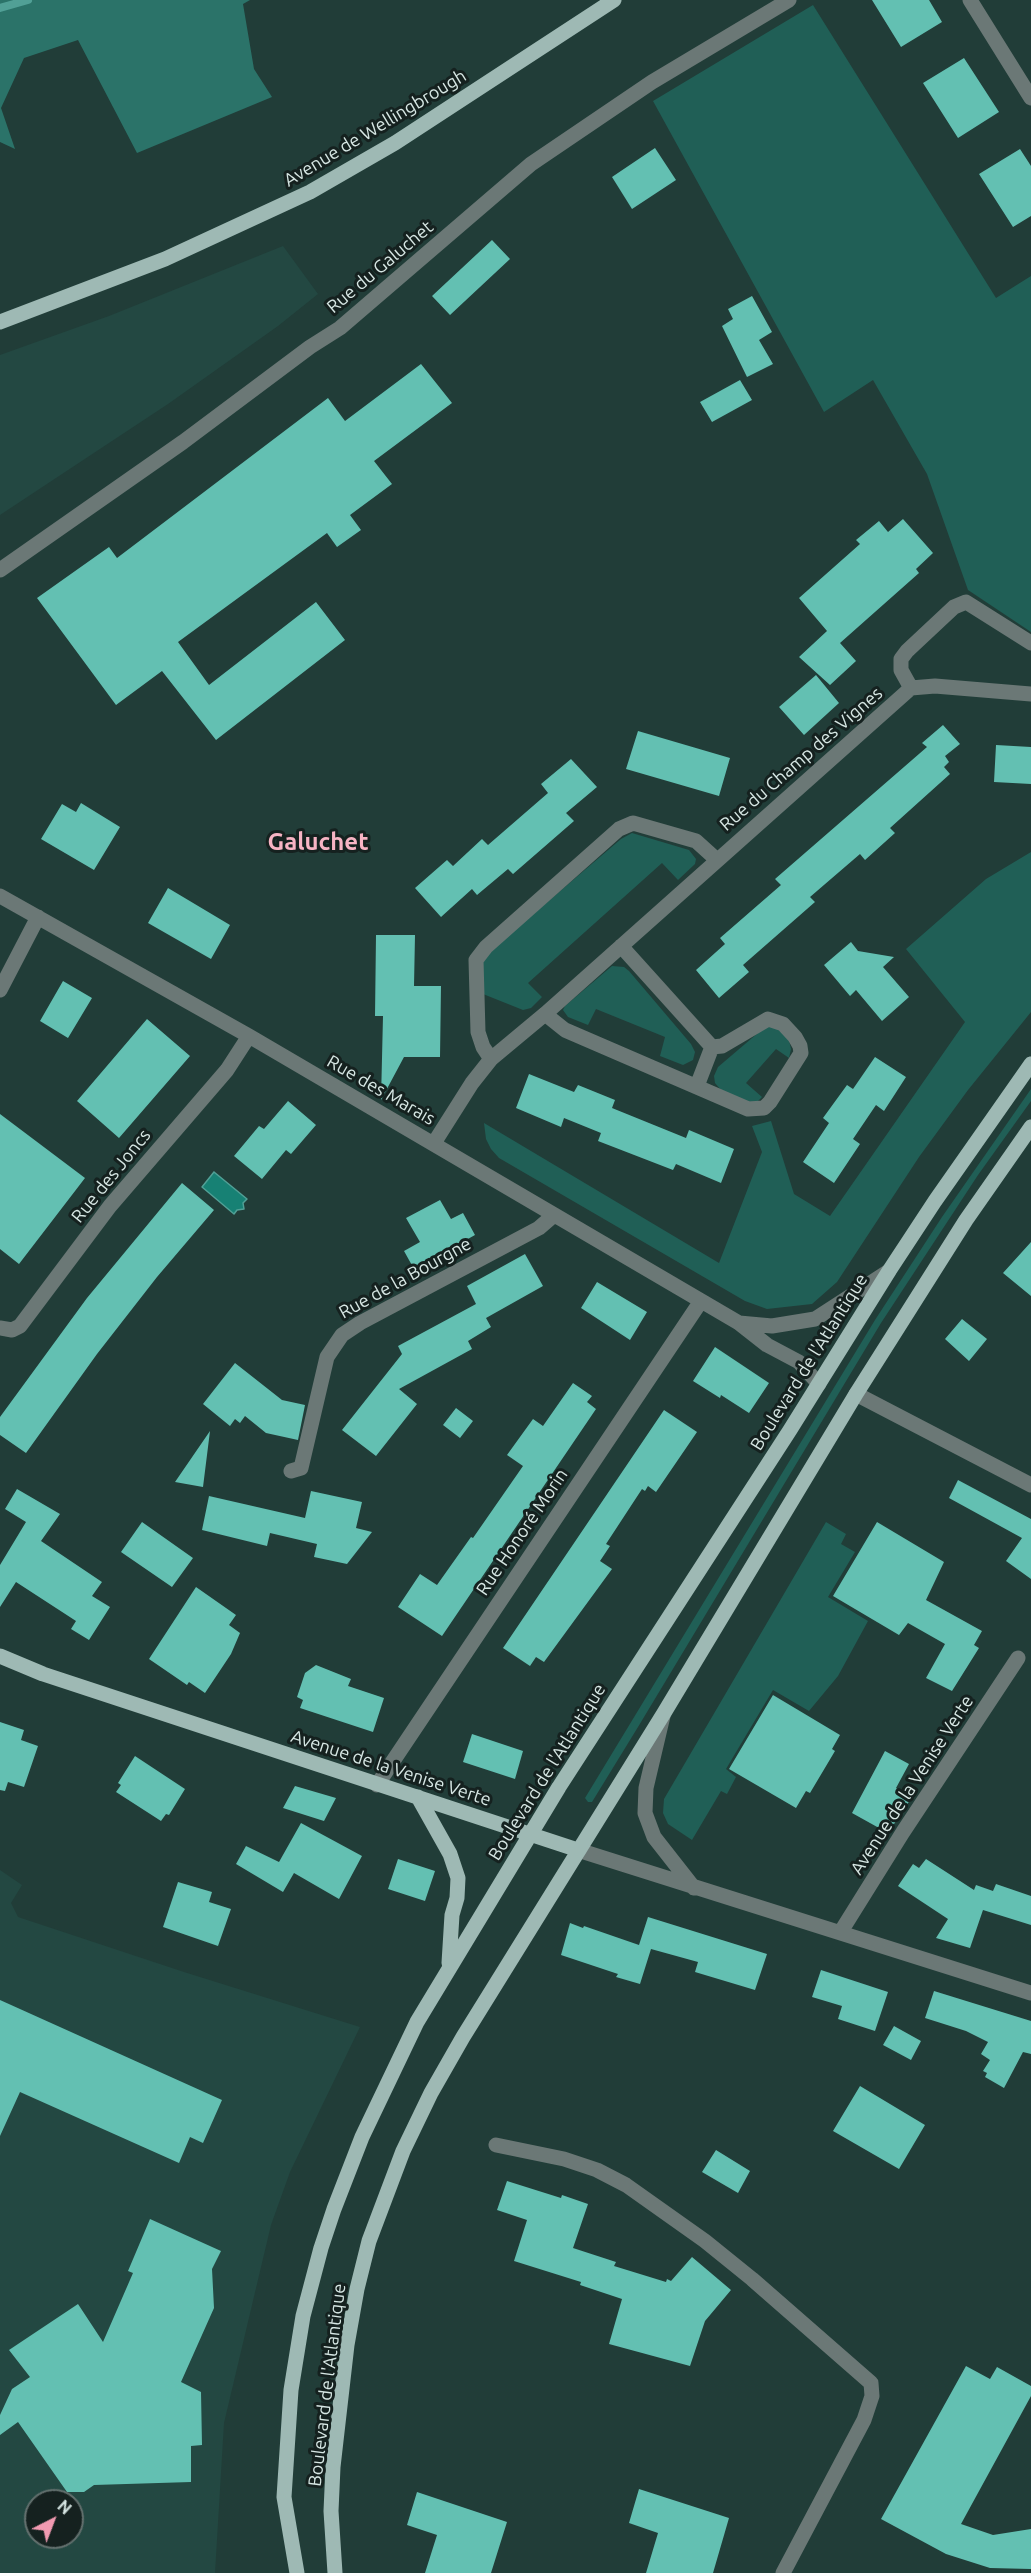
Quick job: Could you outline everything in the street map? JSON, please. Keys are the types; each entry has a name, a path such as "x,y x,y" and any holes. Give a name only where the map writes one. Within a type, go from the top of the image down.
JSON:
{"main road":[{"name":"Avenue de Wellingbrough","path":"0,322 165,259 310,192 405,136 614,0"},
{"name":"Avenue de Wellingbrough","path":"0,315 43,305"},
{"name":"Boulevard de l'Atlantique","path":"297,2573 284,2496 285,2451 291,2390 303,2316 321,2248 362,2137 417,2022 530,1834 889,1271 1031,1064"},
{"name":"Boulevard de l'Atlantique","path":"335,2573 331,2511 333,2467 347,2345 357,2289 369,2241 403,2151 432,2092 463,2037 664,1713 856,1394 966,1220 1031,1127"},
{"name":"Avenue de la Venise Verte","path":"0,1656 43,1674 578,1850"},
{"path":"418,1797 450,1854 458,1878 457,1899 452,1915 449,1966"}],"street":[{"name":"Rue du Galuchet","path":"0,570 183,442 340,328 531,164 652,82 789,0"},
{"path":"970,0 1031,98"},
{"name":"Rue du Champ des Vignes","path":"911,688 901,670 901,659 954,607 966,602 1031,643"},
{"name":"Rue du Champ des Vignes","path":"434,1143 472,1083 491,1059 545,1014 911,688 935,686 1031,694"},
{"name":"Rue du Champ des Vignes","path":"491,1059 483,1047 478,1032 476,960 486,947 619,829 633,823 696,841 717,860"},
{"name":"Rue des Marais","path":"0,896 249,1036 739,1323 767,1345 799,1362 819,1384"},
{"path":"0,990 38,917"},
{"path":"621,946 712,1047"},
{"path":"545,1014 565,1030 748,1109 764,1108 801,1053 801,1046 783,1024 768,1019 722,1046 712,1047"},
{"name":"Rue des Joncs","path":"0,1328 12,1330 20,1326 123,1189 227,1070 249,1036"},
{"path":"697,1086 712,1047"},
{"name":"Rue de la Bourgne","path":"291,1471 300,1468 327,1357 342,1335 360,1323 539,1228 554,1215"},
{"name":"Rue des Marais","path":"739,1323 781,1326 815,1319 889,1271"},
{"name":"Rue Honoré Morin","path":"377,1785 701,1301"},
{"path":"856,1394 1031,1485"},
{"name":"Avenue de la Venise Verte","path":"840,1933 1018,1658"},
{"path":"664,1713 646,1788 645,1813 654,1837 694,1888"},
{"name":"Avenue de la Venise Verte","path":"578,1850 1031,1992"},
{"path":"496,2145 564,2159 597,2170 626,2185 705,2241 871,2383 872,2396 864,2420 783,2573"}],"shaded area":[{"path":"0,0 250,0 243,4 254,69 272,97 137,153 78,40 24,58 1,108 15,149 0,142"},
{"path":"813,5 996,298 1031,276 1031,632 968,590 927,474 873,380 824,412 653,101"},
{"path":"283,246 318,294 278,326 168,404 0,515 0,355 109,316"},
{"path":"632,833 689,850 696,859 695,864 678,880 662,863 528,983 542,997 531,1008 523,1010 483,994 482,961 490,951 621,839"},
{"path":"1031,852 1031,1012 968,1090 919,1157 837,1282 812,1304 767,1309 745,1301 499,1158 491,1149 486,1139 484,1123 719,1263 762,1152 752,1126 771,1121 794,1194 830,1216 965,1022 906,949 986,879"},
{"path":"612,966 624,967 629,971 691,1044 695,1052 693,1060 683,1065 660,1056 665,1037 596,1009 588,1025 568,1017 563,1010 565,1006"},
{"path":"772,1026 781,1031 789,1040 791,1049 789,1058 776,1049 746,1083 762,1097 757,1102 751,1103 721,1090 715,1083 714,1076 718,1067 765,1027"},
{"path":"1031,1089 1031,1101 978,1175 881,1323 638,1727 592,1802 588,1802 585,1798 875,1320 942,1217"},
{"path":"214,1172 247,1199 243,1203 244,1209 237,1210 234,1214 202,1187"},
{"path":"826,1522 846,1534 841,1544 855,1552 828,1597 868,1621 838,1676 809,1711 773,1690 726,1769 736,1777 727,1794 721,1791 692,1840 668,1824 663,1813 664,1799"},
{"path":"0,1870 22,1885 11,1903 18,1917 360,2027 290,2172 271,2225 224,2423 215,2573 0,2573"}],"building":[{"path":"872,0 929,0 942,22 901,47"},
{"path":"964,58 999,112 958,138 923,83"},
{"path":"655,148 676,180 632,209 612,177"},
{"path":"1020,149 1031,166 1031,216 1013,227 979,174"},
{"path":"492,240 510,259 450,315 432,296"},
{"path":"752,296 772,332 759,340 773,364 747,377 722,326 733,319 728,309"},
{"path":"421,364 452,403 374,461 392,484 350,515 361,530 337,547 327,533 178,642 209,685 316,602 345,640 216,740 162,671 116,705 37,598 109,547 117,558 328,398 345,421"},
{"path":"740,380 752,400 712,422 700,402"},
{"path":"903,519 933,553 916,569 919,573 840,643 856,661 830,685 799,657 827,631 799,598 860,544 856,540 879,521 888,532"},
{"path":"816,675 839,703 804,735 779,707"},
{"path":"943,725 960,744 945,756 949,762 944,767 950,774 890,828 895,833 865,860 860,854 810,897 815,902 743,965 749,972 719,998 696,970 725,944 720,938 781,885 775,879 927,747 922,743"},
{"path":"638,731 730,758 719,796 626,769"},
{"path":"996,745 1031,747 1031,784 994,782"},
{"path":"571,759 597,787 566,813 574,821 513,874 508,869 477,895 472,889 441,917 415,888 447,860 453,866 482,839 488,845 548,793 541,784"},
{"path":"81,803 120,827 94,870 41,839 62,804 76,812"},
{"path":"168,888 230,925 211,959 148,923"},
{"path":"376,935 415,935 414,986 441,986 440,1057 404,1057 381,1100 383,1016 375,1016"},
{"path":"851,942 858,951 894,957 883,967 909,997 882,1021 856,990 850,996 824,965"},
{"path":"63,981 92,998 68,1038 40,1021"},
{"path":"147,1019 190,1056 119,1138 77,1101"},
{"path":"875,1057 906,1077 884,1111 876,1105 853,1139 860,1144 834,1183 803,1162 829,1123 823,1118 847,1085 853,1089"},
{"path":"529,1074 574,1092 578,1085 615,1100 612,1108 686,1138 689,1130 734,1149 721,1183 676,1164 673,1170 598,1141 601,1133 564,1118 561,1127 516,1108"},
{"path":"288,1101 316,1125 291,1154 286,1150 262,1179 234,1156 259,1126 264,1129"},
{"path":"0,1114 85,1178 19,1264 0,1249"},
{"path":"182,1183 214,1210 157,1277 97,1354 26,1453 0,1435 0,1417 87,1298"},
{"path":"440,1200 451,1219 463,1213 475,1235 414,1269 404,1251 420,1242 406,1218"},
{"path":"1031,1242 1031,1296 1003,1273"},
{"path":"525,1254 543,1286 486,1318 491,1327 468,1341 472,1349 399,1389 417,1404 376,1456 342,1430 402,1354 398,1346 476,1304 467,1286"},
{"path":"597,1282 647,1312 630,1340 581,1308"},
{"path":"962,1319 987,1339 969,1361 945,1339"},
{"path":"715,1347 769,1383 749,1413 693,1381"},
{"path":"235,1363 282,1400 305,1405 298,1440 266,1433 245,1416 240,1423 235,1419 230,1426 203,1404"},
{"path":"573,1383 592,1396 587,1402 596,1409 442,1636 398,1607 420,1574 437,1585 523,1466 507,1455 533,1419 543,1426"},
{"path":"456,1408 473,1421 460,1438 443,1425"},
{"path":"664,1410 697,1432 656,1492 648,1486 645,1491 642,1489 606,1544 610,1546 600,1561 612,1569 544,1662 536,1657 530,1666 503,1648"},
{"path":"210,1431 203,1487 175,1482"},
{"path":"958,1480 1031,1519 1031,1579 1006,1561 1022,1538 949,1498"},
{"path":"17,1489 60,1514 41,1541 102,1582 92,1596 110,1607 89,1640 71,1629 76,1621 16,1582 0,1607 0,1565 26,1522 5,1509"},
{"path":"311,1491 362,1502 356,1528 372,1532 347,1564 314,1557 317,1544 270,1533 267,1546 202,1530 209,1496 305,1518"},
{"path":"142,1522 193,1558 172,1587 121,1552"},
{"path":"877,1522 944,1562 926,1600 982,1631 974,1645 979,1648 952,1691 926,1678 945,1644 908,1623 899,1635 833,1596"},
{"path":"196,1587 236,1615 229,1625 240,1633 231,1654 205,1693 189,1682 187,1685 149,1659"},
{"path":"316,1665 351,1679 348,1686 384,1698 373,1732 300,1708 303,1700 297,1697 305,1673"},
{"path":"773,1695 840,1735 832,1749 835,1751 810,1793 806,1791 796,1808 729,1769"},
{"path":"0,1722 24,1730 21,1740 38,1746 24,1787 8,1782 5,1791 0,1790"},
{"path":"472,1734 523,1751 515,1779 463,1762"},
{"path":"885,1751 909,1764 896,1788 912,1797 888,1833 852,1813"},
{"path":"135,1756 185,1789 169,1815 166,1814 161,1821 116,1792 121,1785 118,1783"},
{"path":"295,1786 336,1798 324,1821 283,1808"},
{"path":"301,1823 362,1856 339,1899 294,1873 283,1892 236,1864 246,1846 279,1862"},
{"path":"398,1859 435,1871 425,1901 388,1889"},
{"path":"926,1859 974,1890 976,1885 993,1891 996,1884 1031,1896 1031,1925 983,1910 970,1948 936,1938 948,1919 898,1886 913,1864 919,1868"},
{"path":"178,1882 212,1892 209,1902 231,1909 218,1946 163,1927"},
{"path":"648,1917 767,1954 755,1990 695,1972 698,1962 651,1949 640,1984 616,1977 618,1974 561,1955 570,1923 639,1945"},
{"path":"821,1970 888,1992 875,2031 838,2019 842,2006 812,1997"},
{"path":"934,1991 1031,2021 1031,2054 1023,2052 1004,2088 985,2077 987,2073 983,2071 990,2060 981,2054 988,2042 966,2031 925,2018"},
{"path":"0,2000 222,2100 203,2143 190,2137 179,2163 20,2092 0,2136"},
{"path":"894,2026 921,2041 911,2060 883,2045"},
{"path":"860,2086 925,2125 899,2169 833,2131"},
{"path":"716,2150 750,2171 738,2193 702,2172"},
{"path":"507,2181 588,2204 573,2248 616,2262 614,2266 666,2282 667,2279 671,2281 692,2257 731,2290 705,2321 690,2366 609,2344 622,2299 580,2285 581,2282 514,2261 527,2220 497,2210"},
{"path":"150,2219 221,2251 212,2269 214,2308 181,2382 201,2392 202,2445 191,2446 191,2482 94,2485 84,2492 84,2489 65,2489 18,2422 0,2435 0,2415 12,2389 30,2377 9,2350 78,2304 103,2342 133,2273 128,2271"},
{"path":"966,2366 990,2379 997,2367 1031,2386 1031,2396 961,2524 993,2535 1031,2529 1031,2569 990,2568 946,2554 881,2519"},
{"path":"639,2489 729,2518 713,2573 646,2573 658,2533 629,2523"},
{"path":"417,2492 507,2522 491,2573 425,2573 437,2535 407,2525"}],"waterway":[{"path":"0,8 28,0"}],"district":[{"name":"Galuchet","path":"318,842"}]}
